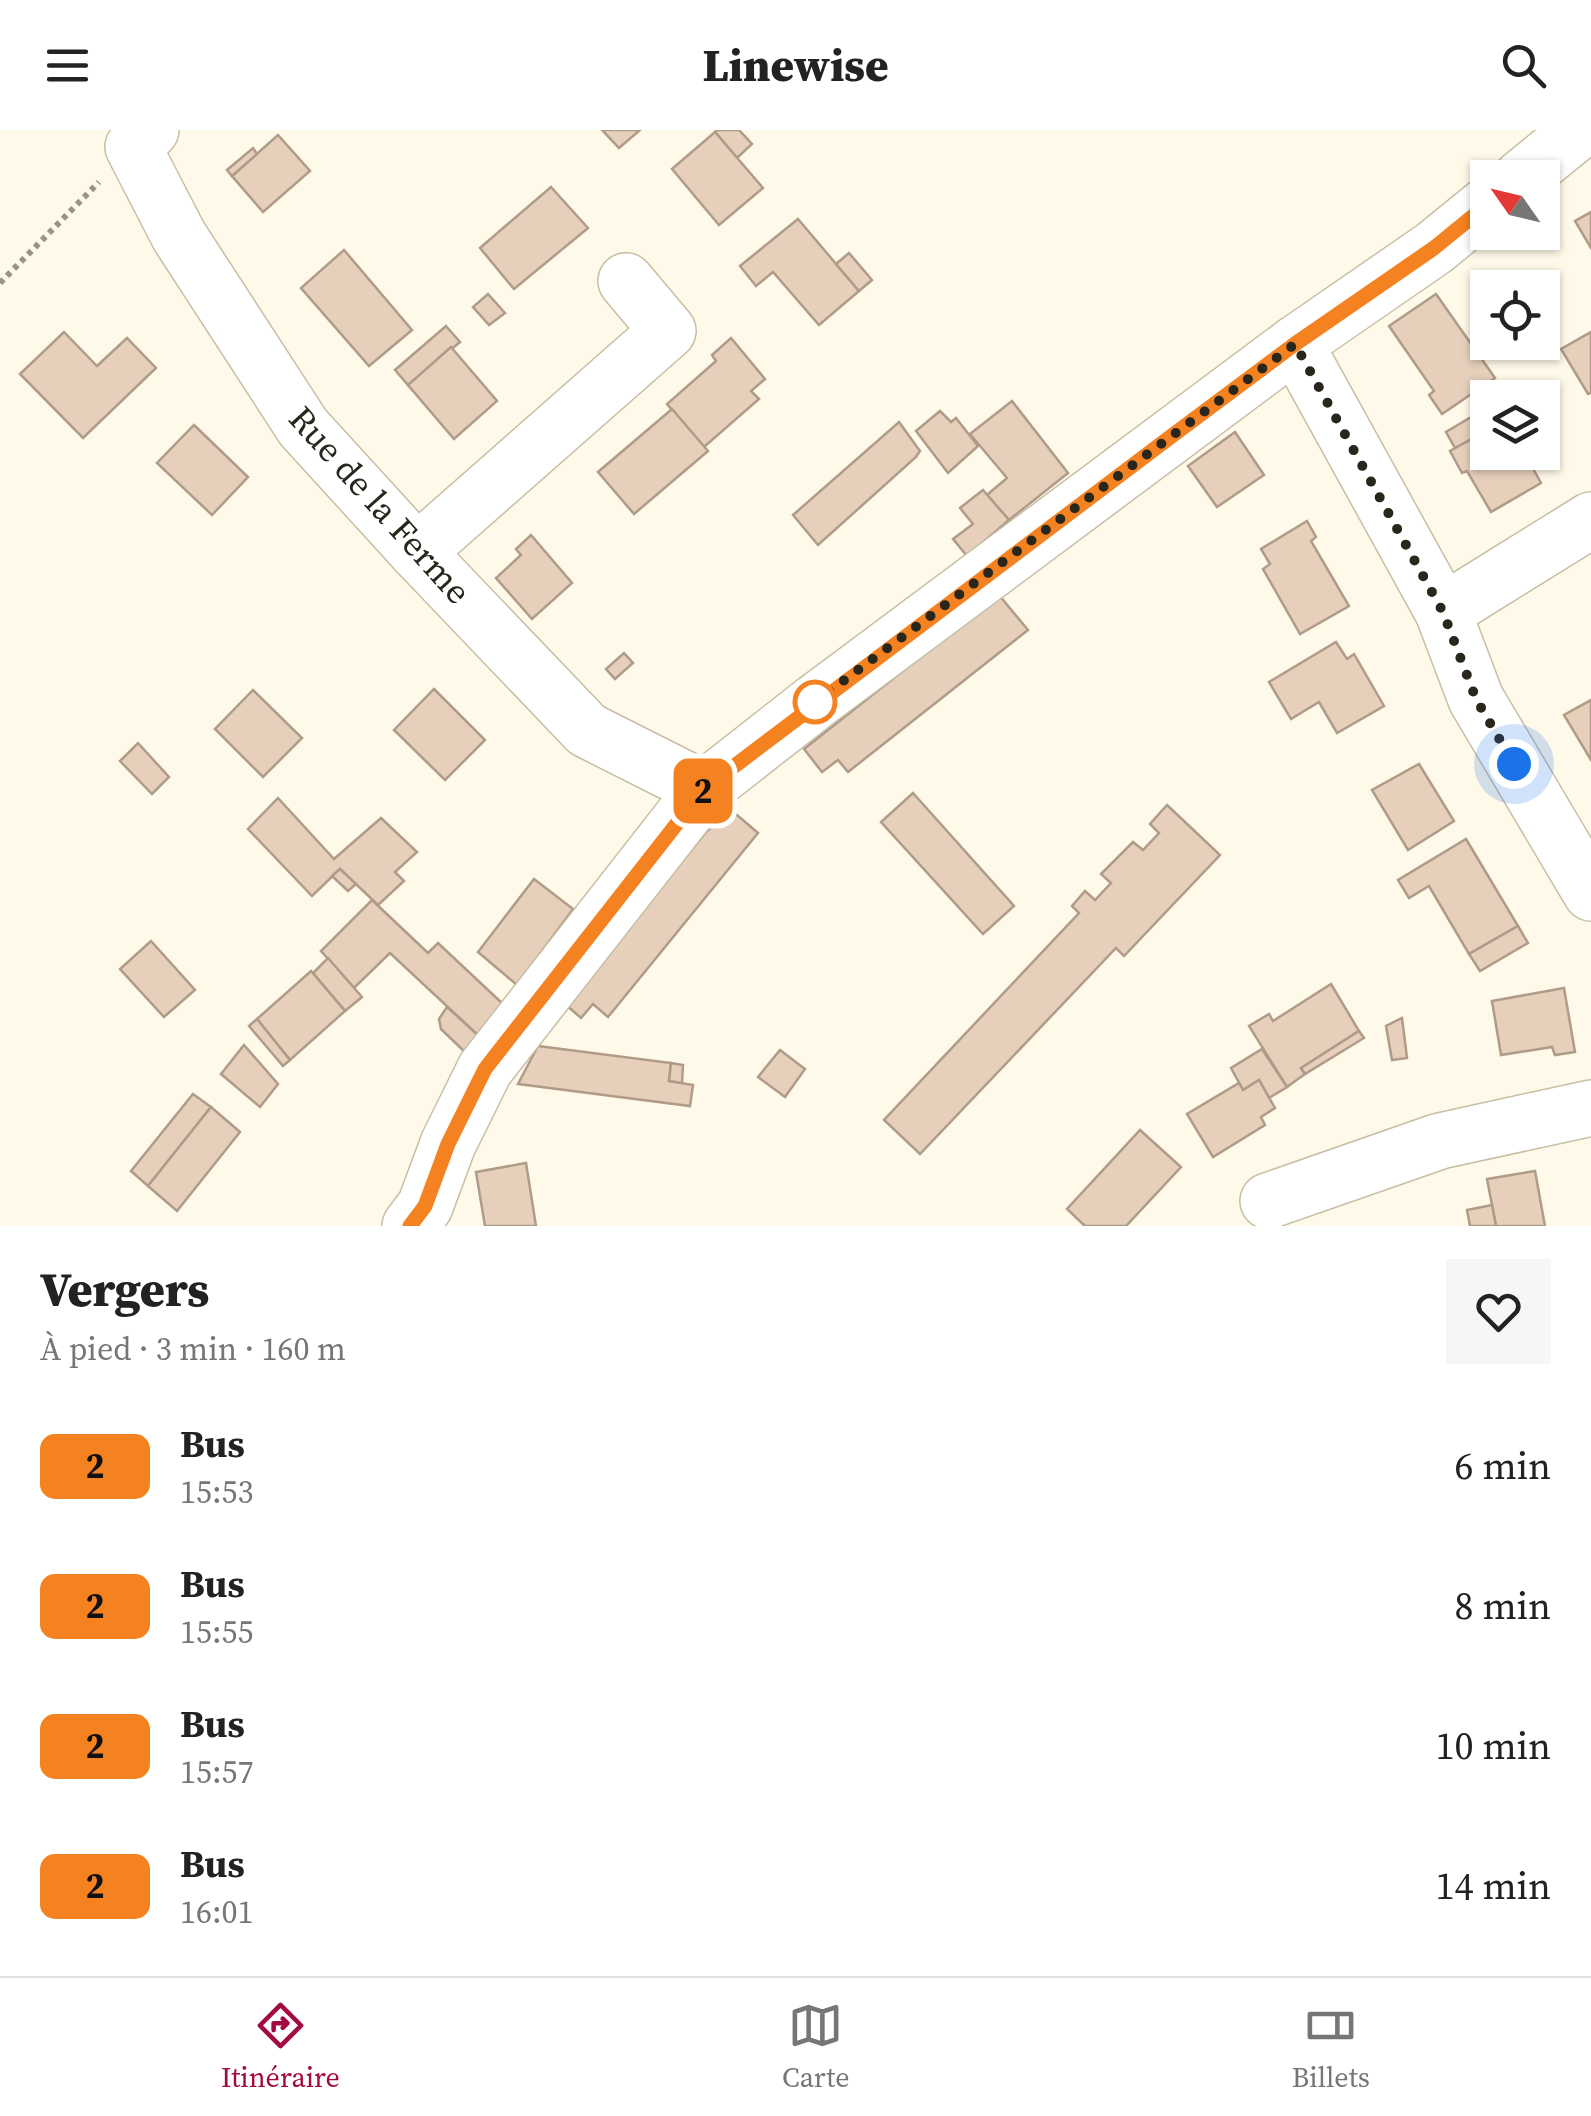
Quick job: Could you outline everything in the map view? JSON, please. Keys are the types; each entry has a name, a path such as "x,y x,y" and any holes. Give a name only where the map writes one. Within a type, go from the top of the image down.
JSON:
{"street":[{"path":"1543,160 1580,130"},
{"name":"Rue de la Ferme","path":"142,139 178,236 303,427 587,730 704,789"},
{"path":"423,1219 448,1144 485,1069 704,789 1295,344 1470,219"},
{"path":"417,552 668,331 626,281"},
{"path":"1295,344 1443,612 1476,699 1591,893"},
{"path":"1443,612 1591,520"},
{"path":"1268,1202 1440,1141 1591,1108"}],"path":[{"path":"0,282 142,139"}],"building":[{"path":"602,130 640,130 619,148"},
{"path":"717,130 739,130 752,144 737,158"},
{"path":"715,132 763,188 719,225 672,169"},
{"path":"278,135 310,171 263,212 232,176"},
{"path":"253,148 257,154 232,176 227,170"},
{"path":"551,187 588,228 514,289 480,248"},
{"path":"1591,212 1591,248 1575,221"},
{"path":"798,219 859,291 819,325 773,272 756,286 740,266"},
{"path":"344,250 412,330 369,366 301,288"},
{"path":"849,253 872,280 859,291 836,264"},
{"path":"488,294 505,313 489,325 473,307"},
{"path":"1436,294 1470,342 1470,360 1482,360 1495,378 1470,380 1470,395 1442,414 1429,395 1434,391 1389,326"},
{"path":"446,326 460,342 408,385 395,370"},
{"path":"64,332 97,366 127,338 156,368 83,438 20,374"},
{"path":"1591,332 1591,393 1588,394 1561,349"},
{"path":"731,338 765,379 751,391 759,399 704,447 667,404 716,361 712,355"},
{"path":"451,347 497,401 454,439 408,385"},
{"path":"1012,401 1068,473 1009,520 987,495 1007,478 970,434"},
{"path":"672,409 708,451 634,514 598,472"},
{"path":"940,411 951,422 956,418 978,446 948,473 916,431"},
{"path":"1470,418 1470,440 1455,448 1446,432"},
{"path":"899,422 920,451 818,545 793,515"},
{"path":"194,425 248,477 212,515 157,463"},
{"path":"1235,432 1264,475 1217,507 1188,466"},
{"path":"1470,440 1470,470 1534,470 1541,483 1491,512 1450,451"},
{"path":"983,490 1009,520 967,556 953,539 973,524 960,508"},
{"path":"1307,521 1316,537 1311,541 1349,606 1300,634 1263,569 1270,564 1261,549"},
{"path":"531,535 572,583 532,619 496,578 521,555 516,549"},
{"path":"999,595 1028,630 848,772 838,760 822,772 804,749"},
{"path":"1336,642 1347,659 1354,654 1384,706 1337,733 1319,702 1291,719 1269,682"},
{"path":"624,653 633,663 615,679 606,669"},
{"path":"434,689 485,740 445,780 394,730"},
{"path":"253,690 302,738 263,777 215,729"},
{"path":"1591,700 1591,760 1564,715"},
{"path":"138,743 169,777 152,794 120,761"},
{"path":"1419,764 1454,821 1408,850 1372,790"},
{"path":"913,793 1014,906 983,934 881,822"},
{"path":"278,798 334,859 381,818 417,852 395,872 404,881 378,905 340,869 312,896 248,829"},
{"path":"1167,805 1220,855 1124,956 1116,948 920,1154 884,1120 1079,913 1072,906 1085,891 1095,900 1111,883 1101,874 1133,842 1143,850 1159,833 1150,824"},
{"path":"730,809 758,833 608,1017 593,1004 581,1018 565,1004 706,832"},
{"path":"1466,839 1518,926 1469,954 1429,886 1409,898 1398,880"},
{"path":"340,869 356,884 348,891 332,876"},
{"path":"534,879 573,909 517,985 478,952"},
{"path":"372,900 428,953 438,943 504,1005 481,1038 390,953 354,988 321,951"},
{"path":"1518,926 1528,943 1480,971 1469,954"},
{"path":"151,941 195,990 164,1017 120,969"},
{"path":"328,958 362,997 345,1011 313,973"},
{"path":"311,971 345,1011 290,1060 257,1019"},
{"path":"1331,984 1359,1031 1301,1068 1305,1074 1287,1087 1249,1026 1269,1014 1273,1021"},
{"path":"1564,988 1575,1052 1555,1055 1552,1047 1501,1055 1492,1001"},
{"path":"447,1007 481,1038 469,1056 441,1029 439,1019"},
{"path":"1402,1018 1407,1058 1392,1060 1386,1026"},
{"path":"257,1019 290,1060 283,1066 249,1026"},
{"path":"1359,1031 1364,1038 1305,1074 1301,1068"},
{"path":"244,1045 278,1084 260,1107 221,1074"},
{"path":"538,1046 671,1063 669,1081 693,1085 690,1106 518,1084"},
{"path":"1262,1049 1287,1087 1269,1098 1259,1080 1243,1090 1231,1068"},
{"path":"780,1050 805,1069 785,1097 758,1077"},
{"path":"671,1063 683,1065 682,1083 669,1081"},
{"path":"1259,1080 1275,1108 1261,1117 1265,1125 1213,1157 1187,1114 1239,1083 1243,1090"},
{"path":"193,1094 211,1107 148,1186 131,1171"},
{"path":"211,1107 240,1132 177,1211 148,1186"},
{"path":"1140,1130 1181,1167 1126,1226 1085,1226 1067,1209"},
{"path":"526,1163 536,1226 485,1226 476,1172"},
{"path":"1535,1171 1545,1226 1496,1226 1487,1179"},
{"path":"1492,1205 1496,1226 1470,1226 1467,1210"}],"bus line":[{"name":"2","path":"410,1226 425,1206 448,1144 485,1069 704,789 1295,344 1470,219"}],"route":[{"path":"815,702 1295,344 1443,612 1476,699 1514,764"}]}
